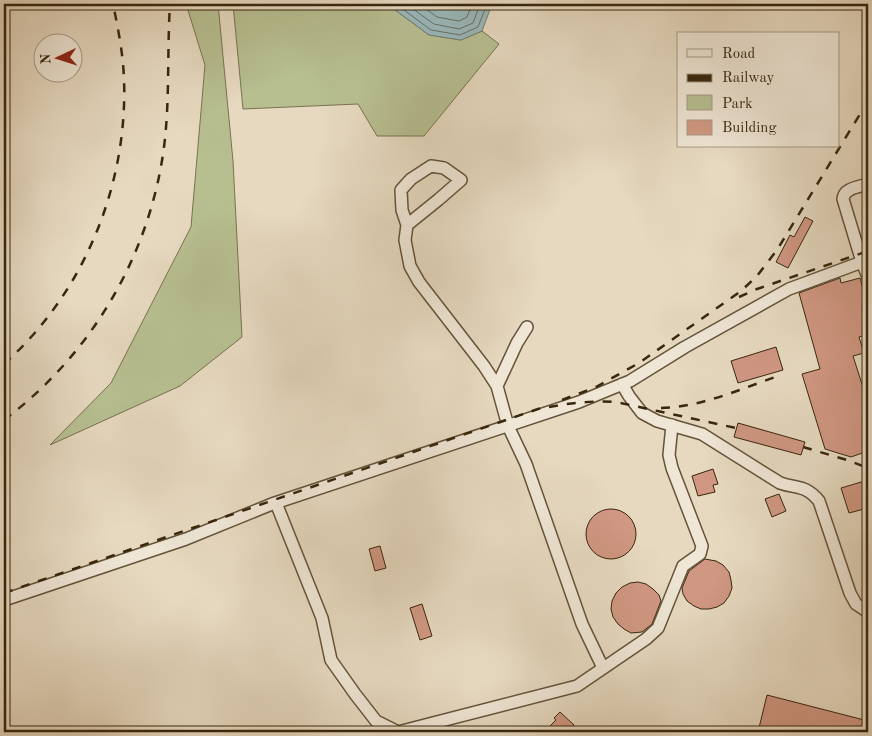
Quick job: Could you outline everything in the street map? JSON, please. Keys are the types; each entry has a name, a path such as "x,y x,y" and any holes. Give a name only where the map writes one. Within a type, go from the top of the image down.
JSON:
{"lane":[{"path":"407,225 461,180 444,168 431,166 410,179 401,190 402,210 407,225 405,240 410,266 419,282 484,366 497,386 508,426 526,464 582,624 603,668"},
{"path":"868,184 846,192 843,195 843,200 864,256 868,277"},
{"path":"4,600 186,539 276,503 579,402 630,381 685,347 789,289 864,256"},
{"path":"497,386 517,343 527,327"},
{"path":"622,384 642,413 657,421 702,434 780,482 803,488 813,493 819,501 850,593 856,604 868,612"},
{"path":"276,503 322,618 331,660 376,722 398,732 577,686 646,639 658,628 682,566 700,554 702,546 672,468 669,455 672,425"}],"green space":[{"path":"186,4 218,4 233,161 242,337 180,386 50,445 111,383 191,227 205,65"},
{"path":"233,4 387,4 429,35 461,40 482,31 499,44 424,136 377,136 358,104 243,109"}],"water":[{"path":"387,4 492,4 482,31 461,40 429,35"}],"building":[{"path":"805,217 813,221 788,268 776,262 790,235 794,237"},
{"path":"840,278 841,283 860,278 868,306 868,334 859,337 864,353 853,356 868,403 868,451 851,457 825,449 802,374 820,369 799,293"},
{"path":"776,347 783,370 738,383 731,361"},
{"path":"738,423 805,442 801,455 734,437"},
{"path":"713,469 718,484 713,485 715,492 698,496 692,476"},
{"path":"868,480 868,508 849,513 841,488"},
{"path":"779,494 786,511 772,517 765,499"},
{"path":"606,509 616,509 629,516 636,529 636,539 629,552 616,559 606,559 597,555 590,548 586,539 586,529 590,520 597,513"},
{"path":"380,546 386,568 375,571 369,549"},
{"path":"705,559 716,561 723,565 729,572 732,588 724,603 717,607 701,609 687,601 682,588 689,571"},
{"path":"638,582 646,584 653,589 659,595 661,601 652,624 642,632 631,633 618,624 613,617 612,601 622,587"},
{"path":"422,604 432,636 420,640 410,608"},
{"path":"767,695 868,721 868,732 758,732"},
{"path":"560,712 574,725 567,732 557,732 550,726"}],"railway":[{"path":"4,364 32,336 57,304 78,271 96,235 109,197 118,158 123,119 124,79 120,41 113,4"},
{"path":"4,420 35,394 64,365 89,334 111,300 130,264 145,226 157,187 164,147 170,4"},
{"path":"840,147 868,101"},
{"path":"562,400 596,387 639,363 741,291 757,276 777,250 839,148"},
{"path":"739,297 868,251"},
{"path":"661,408 707,401 781,375"},
{"path":"4,593 538,409 577,403 616,402 736,428"},
{"path":"803,447 868,468"}]}
